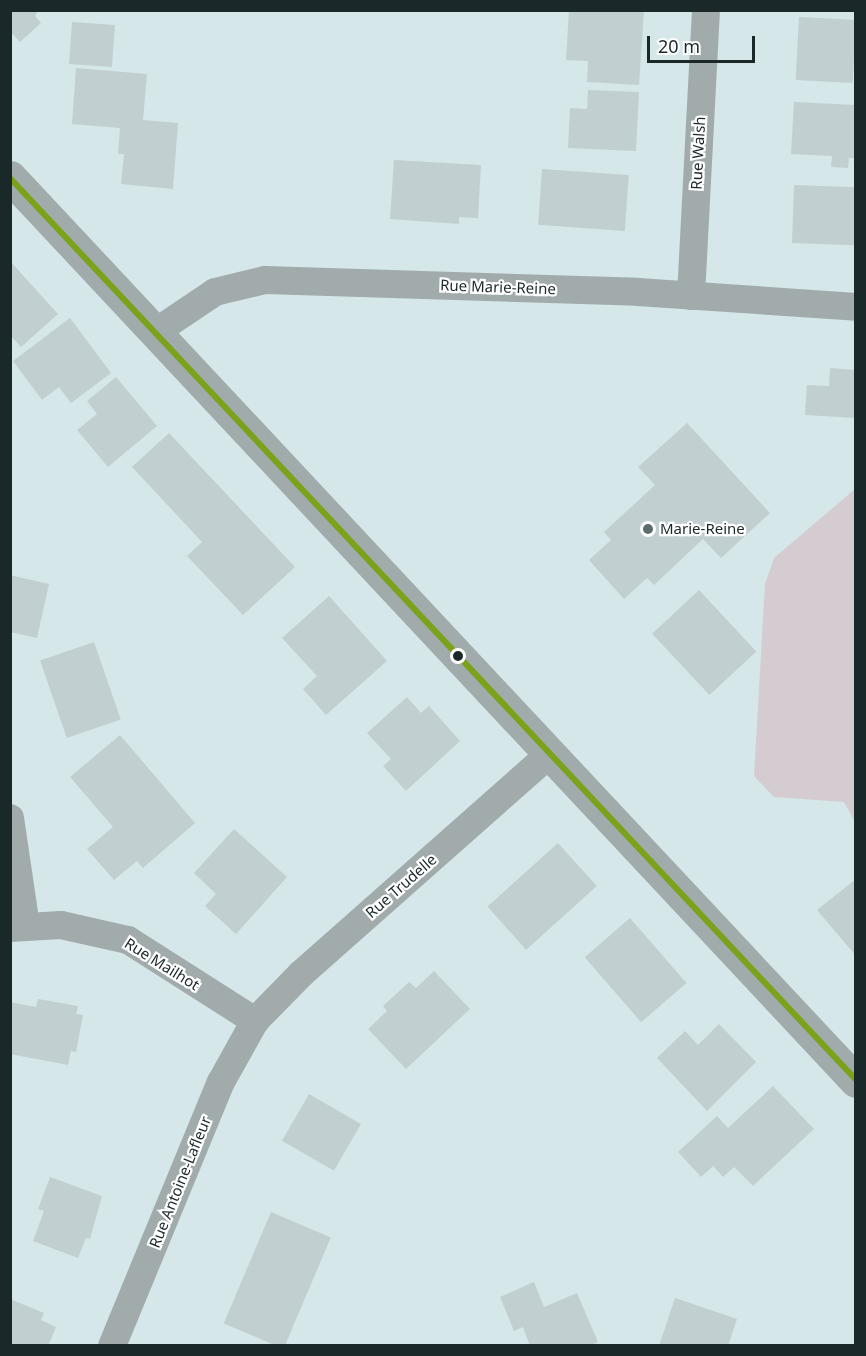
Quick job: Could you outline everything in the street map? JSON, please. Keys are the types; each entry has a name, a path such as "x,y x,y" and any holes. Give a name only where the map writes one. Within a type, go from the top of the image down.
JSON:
{"street":[{"name":"Rue Walsh","path":"691,296 706,10"},
{"path":"10,177 855,1081"},
{"name":"Rue Marie-Reine","path":"154,333 215,292 265,280 691,296 855,307"},
{"name":"Rue Trudelle","path":"255,1022 301,974 550,753"},
{"name":"Rue Mailhot","path":"10,818 18,927 61,925 128,940 255,1022"},
{"name":"Rue Antoine-Lafleur","path":"112,1346 221,1082 255,1022"}],"shaded area":[{"path":"855,489 855,822 844,802 774,797 754,776 765,584 774,558"}],"building":[{"path":"10,10 38,10 35,16 41,23 20,42 13,34 10,36"},
{"path":"569,10 644,11 639,85 587,82 588,61 566,60"},
{"path":"799,17 856,20 853,83 796,80"},
{"path":"72,22 115,25 112,67 69,64"},
{"path":"76,68 147,74 143,120 178,123 173,189 121,184 124,154 118,154 120,128 72,124"},
{"path":"588,90 639,92 636,151 568,148 570,108 587,109"},
{"path":"794,102 856,105 856,158 849,158 848,168 831,167 832,156 791,154"},
{"path":"394,160 481,165 478,218 459,217 459,224 390,219"},
{"path":"542,169 629,175 625,231 538,225"},
{"path":"794,185 856,187 854,245 792,243"},
{"path":"10,261 58,314 21,347 10,335"},
{"path":"70,318 111,373 71,403 59,387 42,400 13,361"},
{"path":"830,368 856,370 856,418 805,415 807,385 829,386"},
{"path":"116,377 157,426 108,467 77,430 97,414 87,401"},
{"path":"687,423 770,513 721,558 703,539 654,585 647,578 624,599 589,560 611,540 604,532 655,485 638,467"},
{"path":"169,433 295,567 243,615 187,556 202,542 132,467"},
{"path":"10,575 49,584 37,638 10,632"},
{"path":"699,590 756,651 709,695 652,634"},
{"path":"329,596 387,661 326,715 303,689 317,676 282,638"},
{"path":"94,642 121,720 67,738 40,661"},
{"path":"407,697 421,713 429,706 460,741 406,791 383,766 391,759 367,733"},
{"path":"120,735 195,823 143,868 137,861 114,880 87,849 113,827 70,777"},
{"path":"234,829 287,877 236,934 205,906 216,894 194,873"},
{"path":"558,843 597,886 526,950 487,907"},
{"path":"856,879 856,956 817,910"},
{"path":"630,918 686,983 641,1022 585,957"},
{"path":"434,971 470,1009 406,1069 368,1029 387,1011 383,1006 409,982 416,988"},
{"path":"38,999 78,1006 76,1014 83,1015 76,1052 71,1051 68,1065 10,1054 10,1002 36,1007"},
{"path":"719,1024 756,1062 707,1111 657,1058 685,1031 698,1045"},
{"path":"773,1086 814,1129 753,1186 734,1167 723,1177 713,1166 701,1177 678,1152 717,1116 728,1128"},
{"path":"309,1094 361,1124 334,1171 282,1141"},
{"path":"50,1177 102,1196 90,1239 86,1238 78,1258 33,1241 44,1211 38,1209"},
{"path":"271,1212 331,1237 285,1346 277,1346 224,1323"},
{"path":"534,1282 544,1307 577,1293 598,1342 589,1346 530,1346 523,1327 514,1331 500,1297"},
{"path":"675,1298 737,1319 728,1346 659,1346"},
{"path":"10,1299 44,1313 41,1320 56,1327 48,1346 10,1346"}],"transit line":[{"path":"10,178 856,1080"}],"place":[{"name":"Marie-Reine","path":"648,529"}]}
